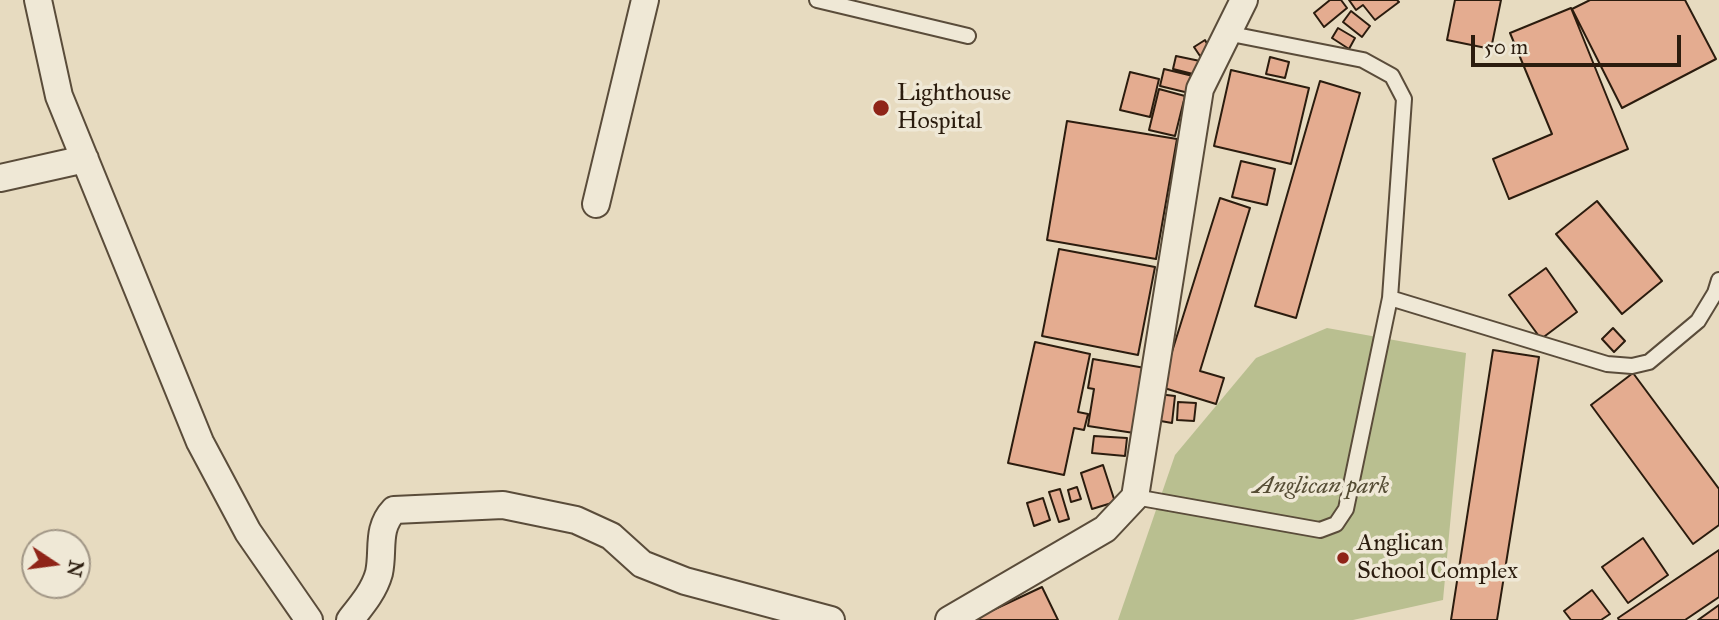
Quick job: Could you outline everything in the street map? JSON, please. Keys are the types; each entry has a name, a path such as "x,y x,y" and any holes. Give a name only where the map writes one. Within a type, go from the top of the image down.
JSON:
{"street":[{"path":"38,0 59,96 200,442 248,532 309,620"},
{"path":"596,204 645,0"},
{"path":"949,620 1105,529 1136,497 1200,89 1244,0"},
{"path":"0,178 85,159"},
{"path":"350,620 370,596 379,572 382,529 385,519 394,510 503,505 576,520 611,536 642,564 685,581 831,620"}],"lane":[{"path":"817,0 968,36"},
{"path":"1136,497 1320,530 1336,524 1346,509 1390,298 1404,99 1392,76 1363,60 1226,33"},
{"path":"1390,298 1607,364 1632,366 1649,362 1698,321 1715,293 1719,280"}],"green space":[{"name":"Anglican park","path":"1327,328 1466,353 1443,600 1353,620 1118,620 1175,455 1256,358"}],"building":[{"path":"1330,0 1341,0 1347,8 1324,27 1314,13"},
{"path":"1349,0 1399,2 1375,20 1363,5 1356,10"},
{"path":"1455,0 1501,0 1491,49 1447,40"},
{"path":"1590,0 1685,0 1716,59 1622,108 1572,9"},
{"path":"1571,8 1628,149 1509,199 1493,159 1552,134 1510,33"},
{"path":"1351,11 1370,26 1362,37 1343,22"},
{"path":"1338,28 1355,38 1349,49 1332,38"},
{"path":"1205,40 1210,49 1200,56 1194,47"},
{"path":"1176,56 1200,61 1197,75 1173,69"},
{"path":"1270,57 1289,62 1285,78 1266,74"},
{"path":"1164,69 1193,76 1189,93 1160,86"},
{"path":"1231,70 1309,88 1291,164 1214,146"},
{"path":"1130,72 1159,79 1150,117 1120,110"},
{"path":"1320,81 1360,93 1296,318 1255,306"},
{"path":"1159,89 1185,96 1175,136 1149,130"},
{"path":"1067,121 1177,139 1156,259 1047,240"},
{"path":"1241,161 1275,169 1267,205 1232,197"},
{"path":"1220,198 1250,208 1200,371 1224,378 1216,404 1161,387"},
{"path":"1597,201 1662,281 1622,314 1556,234"},
{"path":"1059,249 1155,267 1138,355 1042,336"},
{"path":"1546,268 1577,312 1541,339 1509,295"},
{"path":"1613,328 1625,341 1614,352 1602,339"},
{"path":"1035,342 1090,354 1078,412 1088,414 1084,430 1074,428 1064,475 1008,463"},
{"path":"1493,350 1539,357 1497,620 1451,620"},
{"path":"1093,359 1145,368 1134,433 1088,426 1094,389 1088,388"},
{"path":"1633,373 1719,489 1719,525 1693,544 1591,405"},
{"path":"1158,394 1175,396 1172,423 1155,420"},
{"path":"1178,402 1196,403 1194,421 1177,420"},
{"path":"1094,436 1127,438 1125,456 1092,453"},
{"path":"1103,465 1115,502 1092,509 1081,473"},
{"path":"1077,487 1081,499 1071,502 1068,490"},
{"path":"1060,489 1069,519 1059,522 1049,492"},
{"path":"1043,498 1050,520 1034,526 1027,503"},
{"path":"1643,538 1668,575 1628,603 1602,567"},
{"path":"1719,550 1719,597 1685,620 1619,620 1618,618"},
{"path":"1042,587 1058,620 972,620"},
{"path":"1592,590 1610,614 1601,620 1571,620 1564,611"},
{"path":"1719,605 1719,620 1698,620"}],"place":[{"name":"Lighthouse Hospital","path":"881,108"},
{"name":"Anglican School Complex","path":"1343,558"}]}
